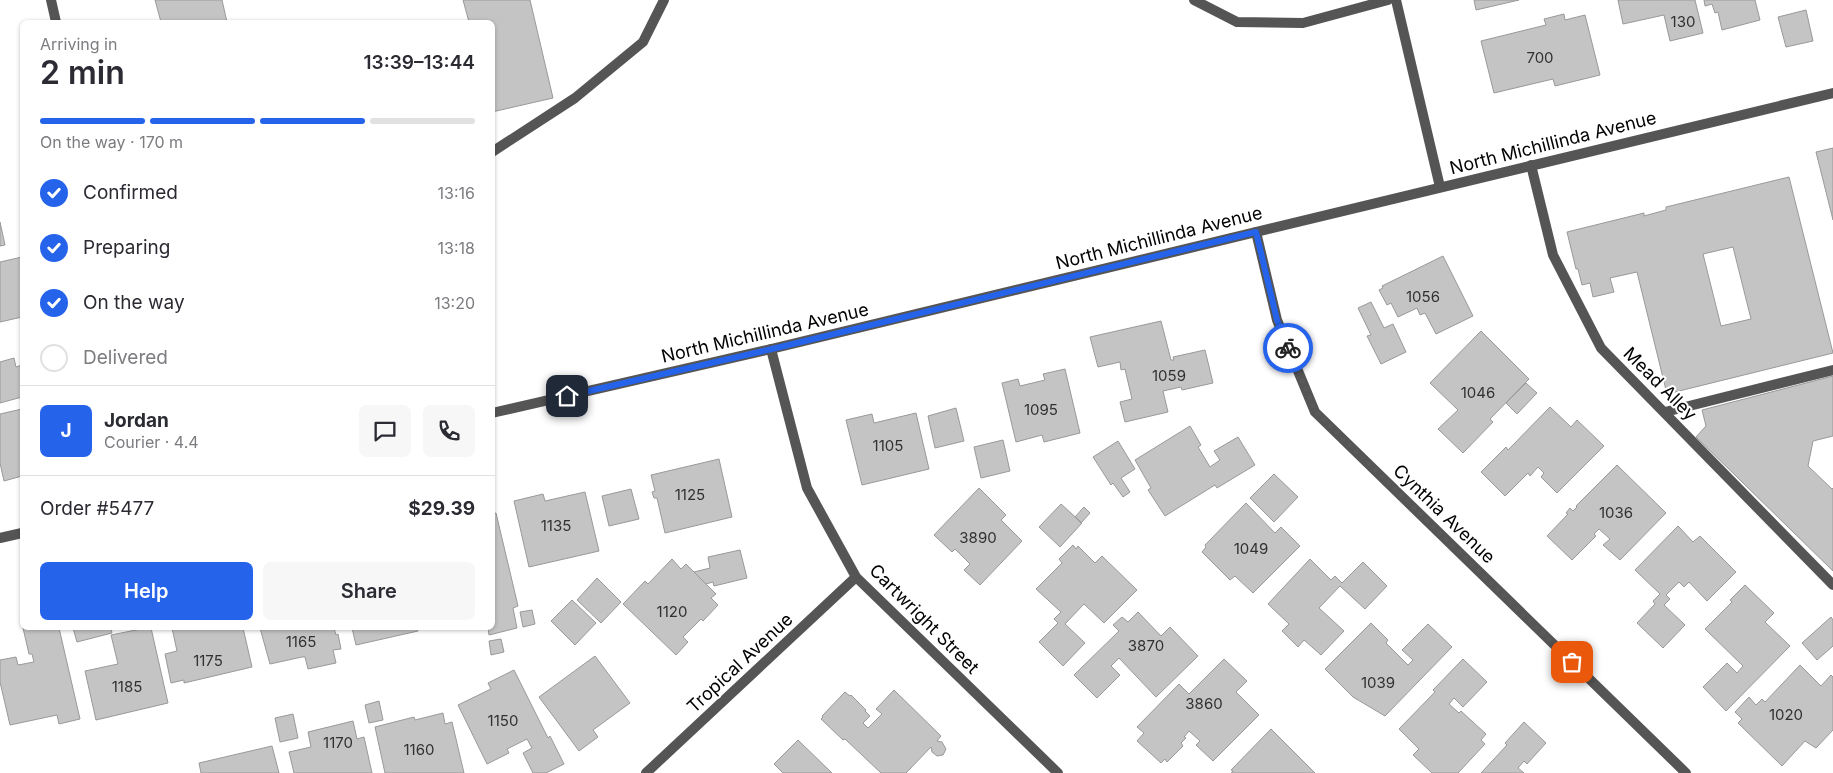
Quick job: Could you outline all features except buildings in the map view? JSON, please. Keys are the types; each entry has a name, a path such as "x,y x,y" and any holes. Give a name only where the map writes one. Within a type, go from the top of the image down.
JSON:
{"street":[{"path":"50,0 55,20"},
{"path":"495,150 575,98 643,42 664,0"},
{"path":"1194,0 1237,22 1303,22 1388,0"},
{"path":"1396,0 1440,188"},
{"name":"North Michillinda Avenue","path":"495,412 772,349 1833,93"},
{"name":"Mead Alley","path":"1530,165 1553,255 1601,348 1833,585"},
{"name":"Cynthia Avenue","path":"1256,232 1277,320 1316,412 1686,773"},
{"name":"Cartwright Street","path":"772,349 807,488 856,577 1058,773"},
{"path":"1665,412 1833,370"},
{"path":"0,538 20,533"},
{"name":"Tropical Avenue","path":"646,773 856,577"}],"way so far":[{"path":"1288,348 1316,412 1572,662"}],"route":[{"path":"567,396 772,349 1256,232 1277,320 1288,348"}]}
